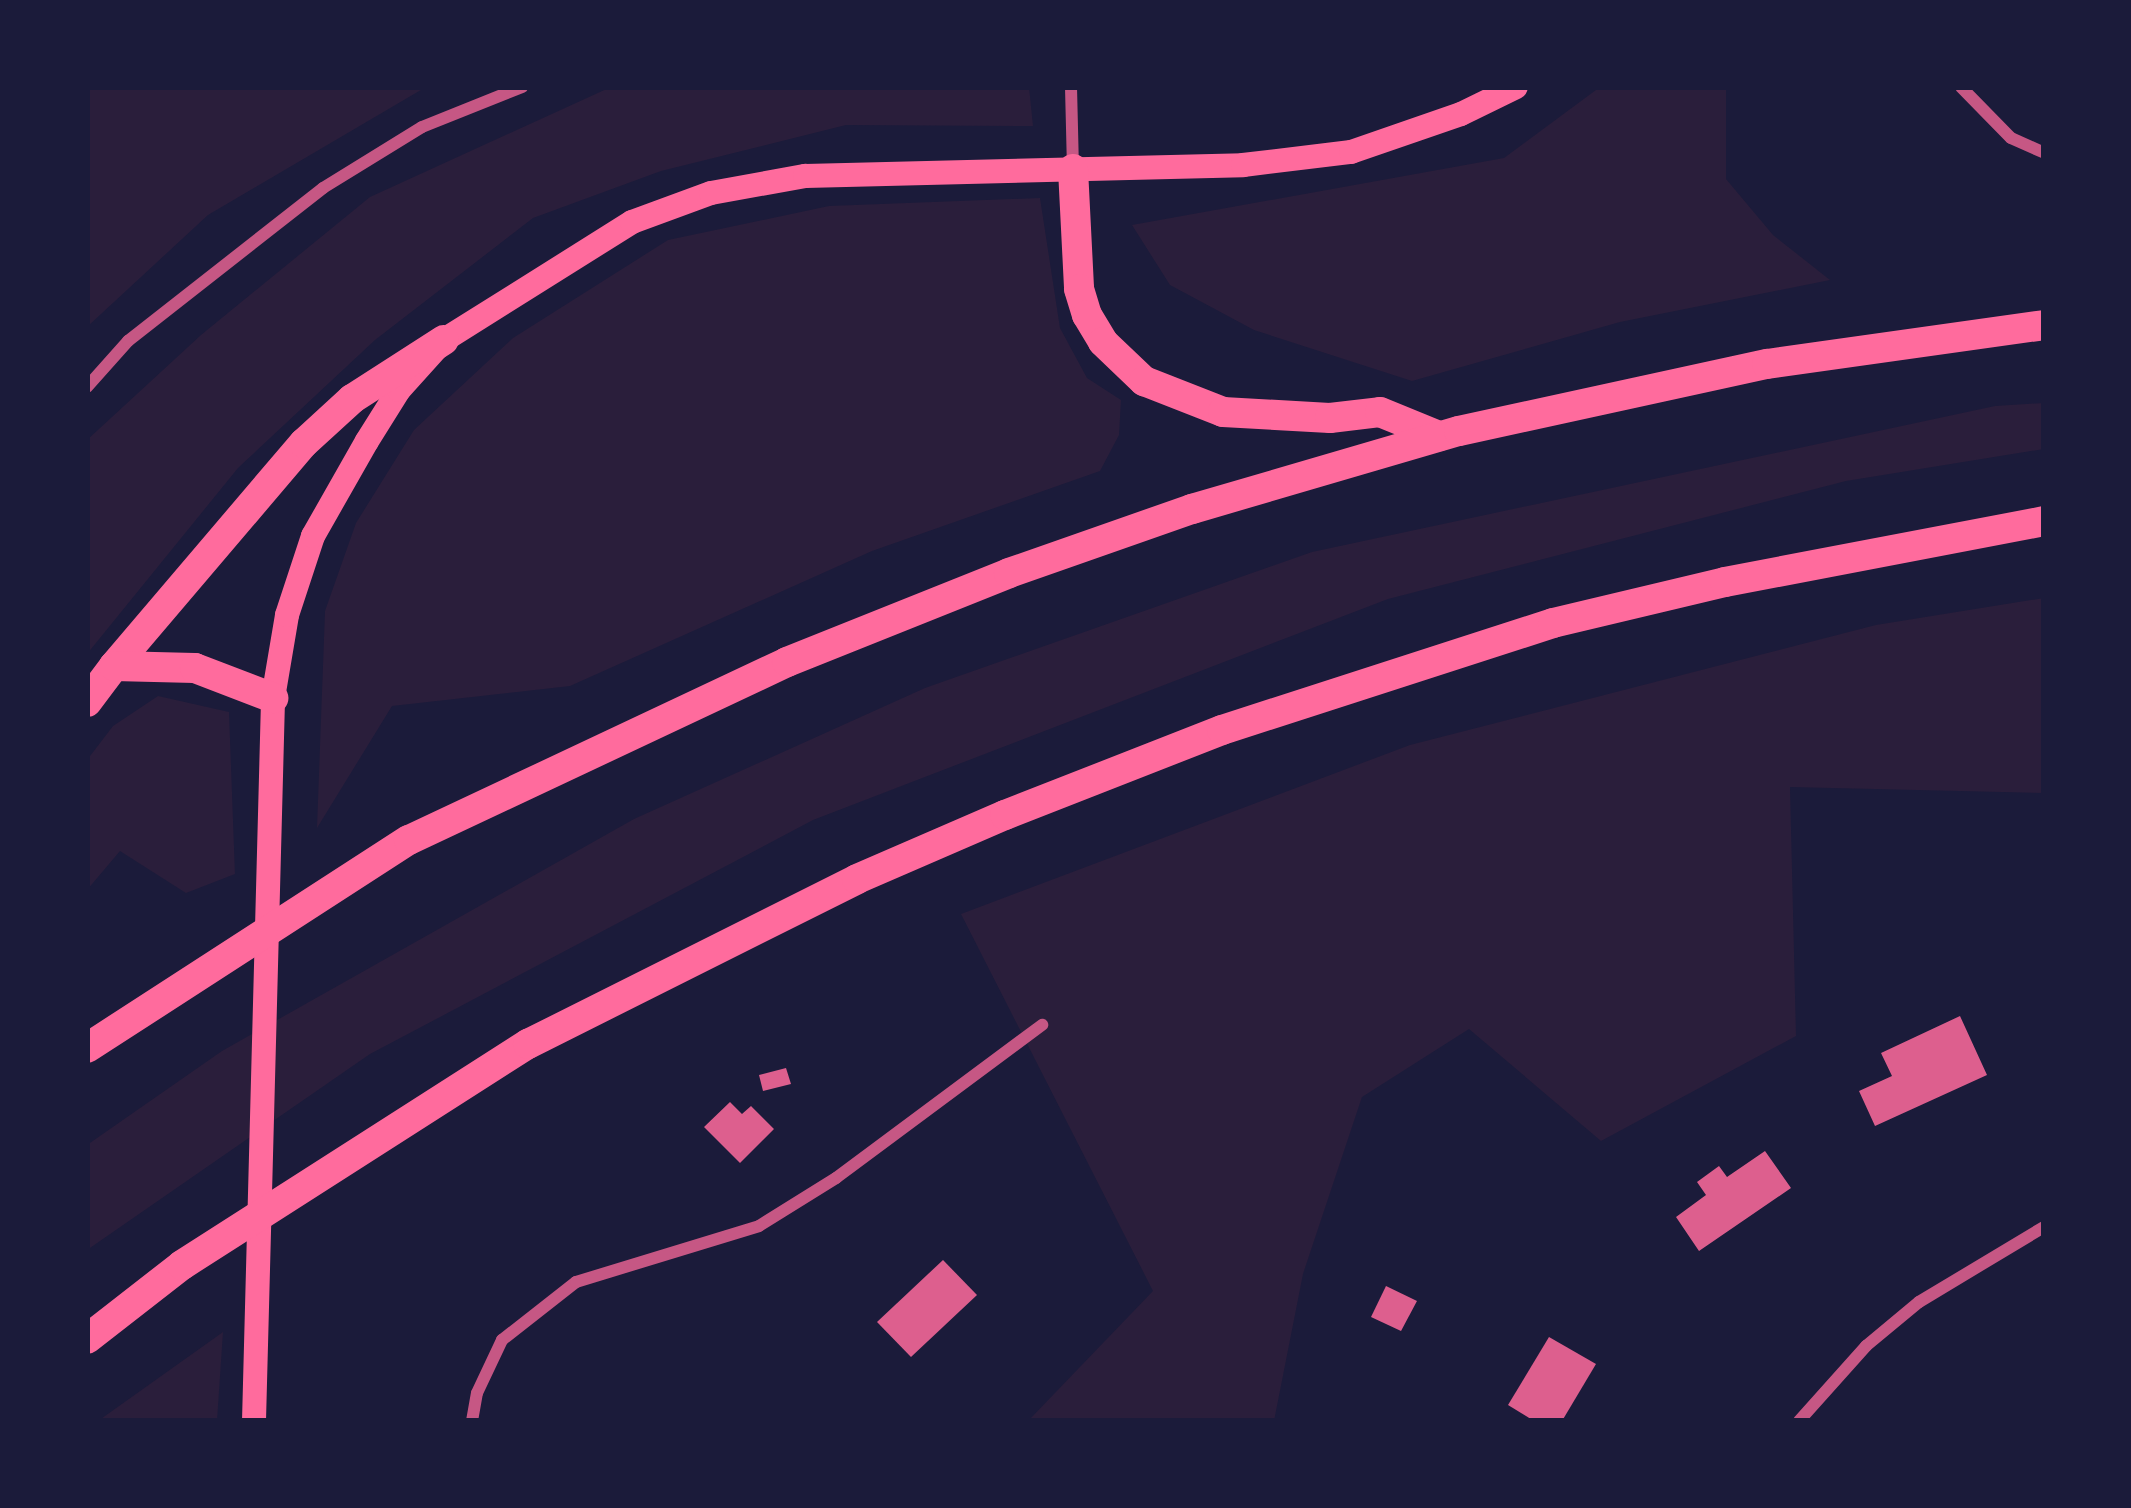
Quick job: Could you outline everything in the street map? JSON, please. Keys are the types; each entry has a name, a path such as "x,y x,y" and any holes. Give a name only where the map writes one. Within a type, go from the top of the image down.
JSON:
{"highway":[{"path":"1073,169 1079,289 1087,315 1103,342 1144,381 1223,412 1330,418 1380,412 1439,436"},
{"path":"87,1048 409,840 787,662 1009,573 1192,509 1439,436 1767,364 2044,325"},
{"path":"87,703 304,443 352,399 444,340"},
{"path":"87,1339 182,1265 528,1044 836,890 1005,815 1222,730 1553,623 1725,582 2044,521"},
{"path":"114,666 195,668 273,698"}],"main road":[{"path":"254,1421 273,698 287,615 313,536 399,390 444,340 632,222 711,193 805,176 1243,165 1351,152 1425,128 1516,87"}],"street":[{"path":"87,387 128,341 322,188 422,127 522,87"},
{"path":"1071,87 1073,169"},
{"path":"1961,87 2011,139 2044,153"},
{"path":"472,1421 477,1393 502,1340 577,1282 759,1226 836,1178 1042,1025"},
{"path":"1799,1421 1866,1346 1919,1302 2044,1227"}],"shaded area":[{"path":"87,87 426,87 208,215 87,327"},
{"path":"611,87 1029,87 1033,126 846,125 661,171 533,218 375,340 238,468 87,654 87,440 201,335 370,197"},
{"path":"1600,87 1726,87 1726,179 1773,235 1830,280 1620,322 1412,381 1254,330 1170,285 1132,225 1504,158"},
{"path":"1040,198 1060,328 1087,378 1121,400 1119,435 1100,471 872,551 570,686 392,706 317,828 325,611 356,523 414,430 513,338 668,240 829,206"},
{"path":"2044,403 2044,449 1846,481 1388,599 813,820 370,1054 87,1250 87,1145 222,1051 634,819 925,688 1312,552 1995,406"},
{"path":"2044,598 2044,793 1790,787 1796,1036 1601,1141 1469,1029 1362,1097 1303,1274 1274,1421 1028,1421 1153,1291 961,914 1410,745 1876,625"},
{"path":"158,696 229,712 235,874 186,893 120,851 87,890 87,760 113,726"},
{"path":"223,1332 217,1421 98,1421"}],"building":[{"path":"1960,1016 1987,1075 1875,1126 1859,1091 1892,1076 1881,1053"},
{"path":"786,1068 791,1084 763,1091 759,1075"},
{"path":"730,1102 742,1114 751,1106 774,1129 740,1163 704,1127"},
{"path":"1765,1151 1791,1188 1699,1251 1676,1217 1706,1195 1697,1182 1719,1166 1727,1177"},
{"path":"943,1260 977,1295 911,1357 877,1322"},
{"path":"1386,1286 1417,1301 1401,1331 1371,1317"},
{"path":"1549,1337 1596,1364 1562,1421 1534,1421 1508,1405"}]}
